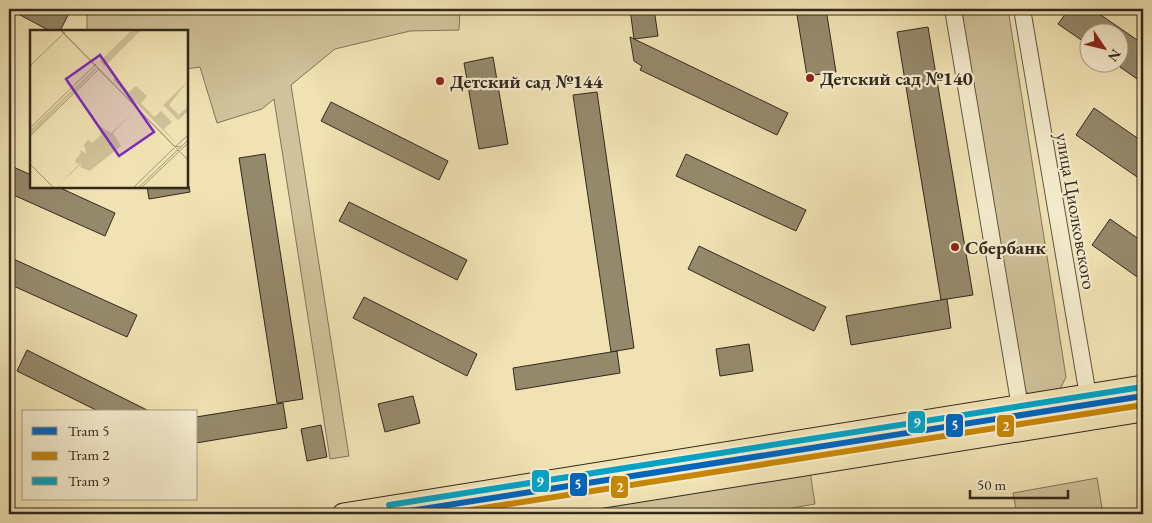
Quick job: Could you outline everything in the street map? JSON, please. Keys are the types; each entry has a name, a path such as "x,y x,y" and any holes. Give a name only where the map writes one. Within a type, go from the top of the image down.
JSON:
{"main road":[{"path":"343,514 1143,386"},
{"path":"497,514 1143,411"}],"street":[{"path":"953,9 1020,407"},
{"name":"улица Циолковского","path":"1022,9 1092,419"}],"shaded area":[{"path":"87,9 460,9 459,30 410,31 335,49 291,85 349,456 330,459 274,99 262,109 217,123 200,67 188,69 188,30 87,30"},
{"path":"961,9 1008,9 1066,377 1059,391 1032,395 1024,390 1021,384"},
{"path":"810,471 815,504 758,514 552,514"},
{"path":"1097,478 1103,514 1017,514 1013,493"}],"building":[{"path":"9,9 71,9 60,30 48,30"},
{"path":"630,9 654,9 658,36 634,39"},
{"name":"Детский сад №140","path":"796,9 826,9 836,72 807,76"},
{"path":"1069,9 1092,9 1111,22 1080,22 1080,39 1058,24"},
{"path":"928,27 973,295 941,300 897,32"},
{"path":"1130,35 1143,44 1143,83 1127,72 1130,72"},
{"path":"630,37 788,113 777,135 640,70 642,66 634,61"},
{"name":"Детский сад №144","path":"493,57 508,144 479,149 464,63"},
{"path":"597,92 634,348 611,352 573,95"},
{"path":"331,102 448,161 439,180 321,121"},
{"path":"1094,108 1143,142 1143,181 1076,135"},
{"path":"265,154 303,399 277,403 239,158"},
{"path":"686,154 806,210 796,231 676,176"},
{"path":"9,165 30,175 30,188 60,188 115,213 105,236 9,193"},
{"path":"189,186 190,192 149,199 147,188 188,188"},
{"path":"349,202 467,260 457,280 339,221"},
{"path":"1110,219 1143,242 1143,281 1092,245"},
{"path":"699,246 826,307 814,331 688,269"},
{"path":"9,257 137,315 127,337 9,284"},
{"path":"364,297 477,354 467,376 353,318"},
{"path":"947,299 951,328 851,345 846,316"},
{"path":"749,344 753,371 720,376 716,349"},
{"path":"27,350 147,410 96,410 17,371"},
{"path":"617,351 620,373 516,390 513,368"},
{"path":"413,396 420,423 385,432 378,404"},
{"path":"283,403 287,428 198,443 198,417"},
{"path":"321,425 327,457 307,461 301,429"}],"tram line":[{"name":"9","path":"389,505 1142,387"},
{"name":"5","path":"390,514 1143,396"},
{"name":"2","path":"445,514 1143,405"}],"place":[{"name":"Детский сад №140","path":"810,78"},
{"name":"Детский сад №144","path":"440,81"},
{"name":"Сбербанк","path":"955,247"}]}
